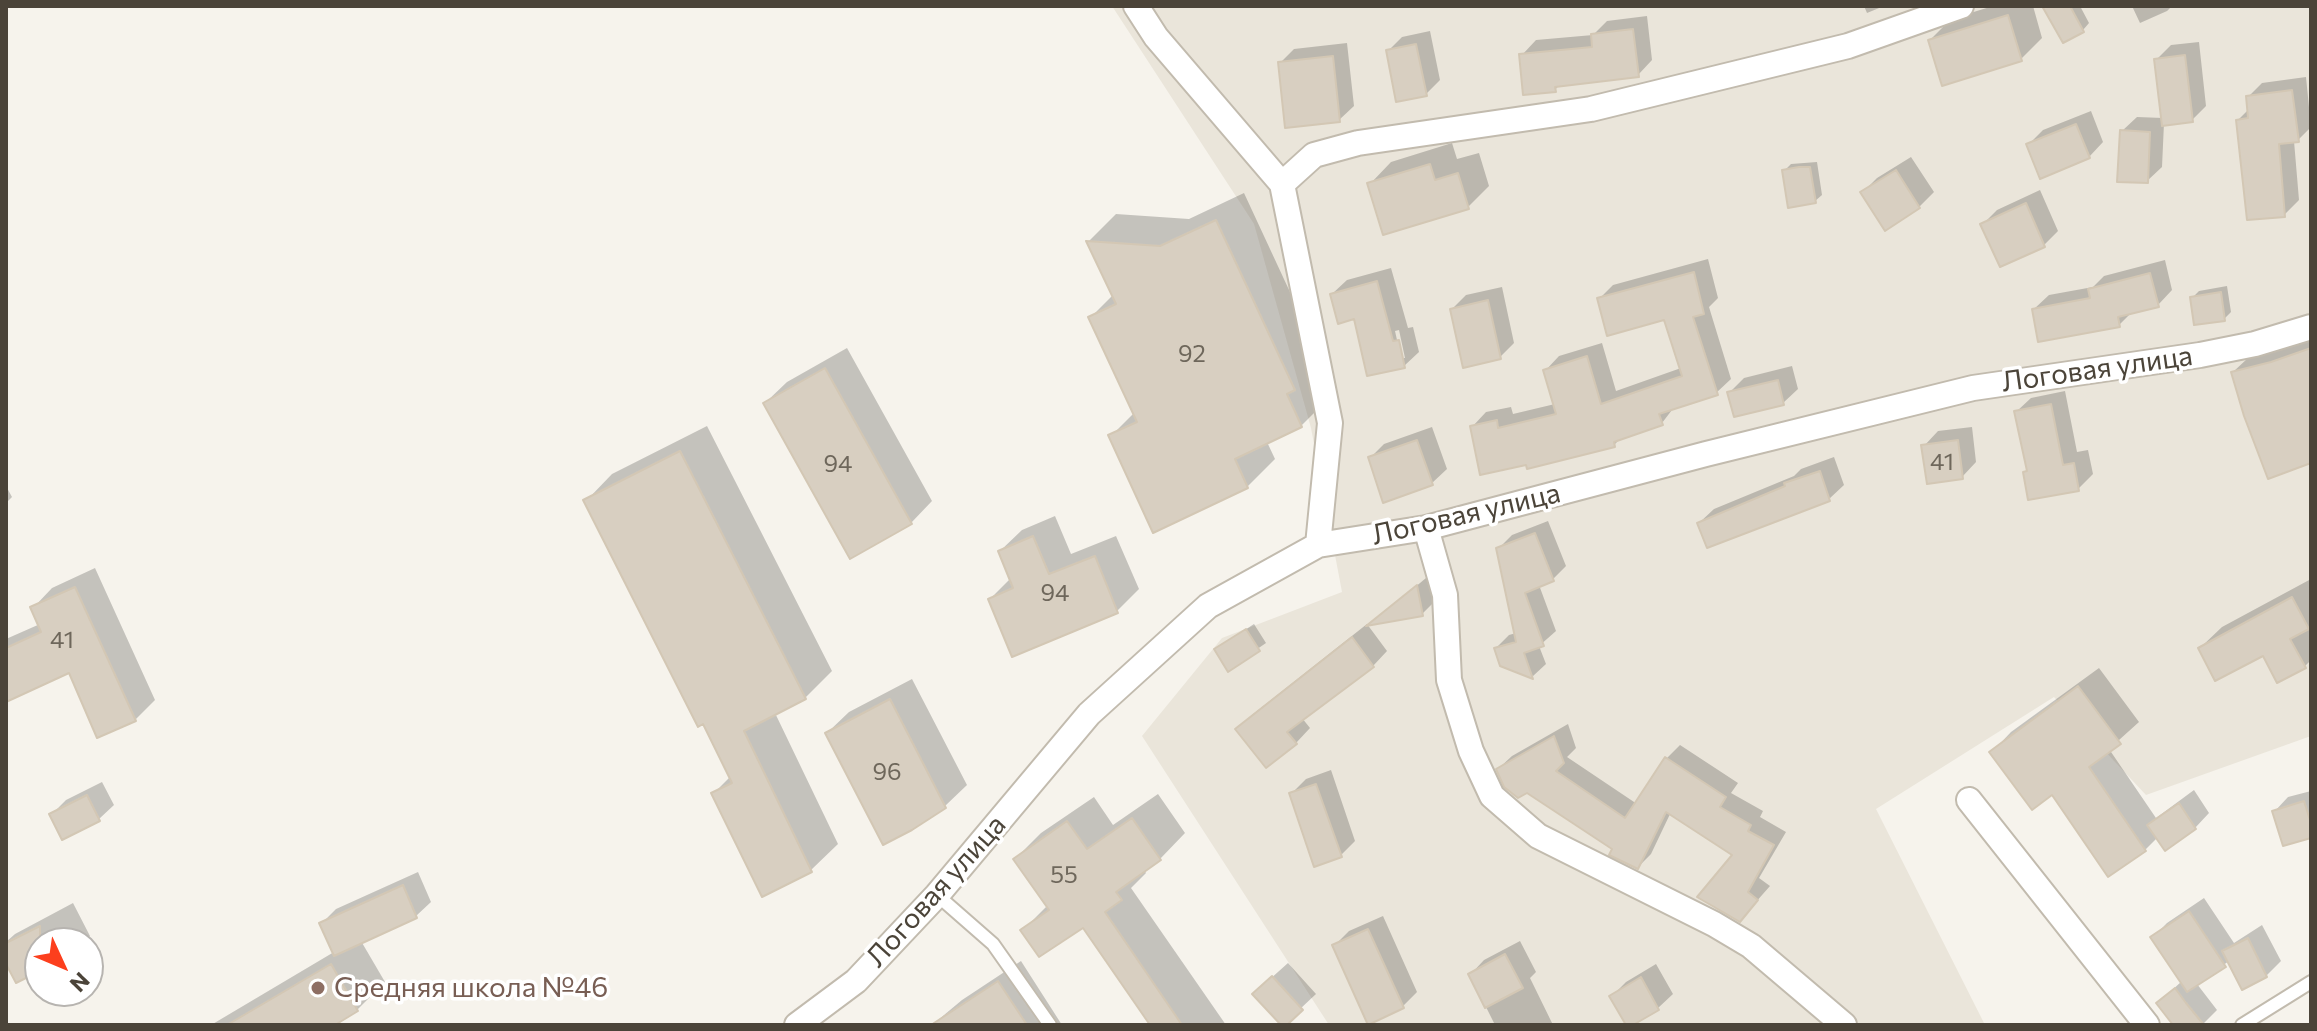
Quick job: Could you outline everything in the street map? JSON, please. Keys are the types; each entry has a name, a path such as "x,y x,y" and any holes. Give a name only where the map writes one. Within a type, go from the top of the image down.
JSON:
{"street":[{"path":"1136,6 1156,37 1282,184 1330,423 1318,545"},
{"path":"1282,184 1314,155 1358,143 1591,109 1848,46 1961,6"},
{"name":"Логовая улица","path":"797,1025 856,981 937,895 1089,714 1208,606 1318,545 1426,528 1973,388 2200,355 2255,344 2311,327"},
{"path":"1426,528 1445,595 1449,680 1471,751 1492,796 1538,836 1714,924 1751,946 1844,1025"},
{"path":"1969,800 2147,1025"}],"lane":[{"path":"937,895 993,944 1050,1025"},
{"path":"2242,1025 2311,982"}],"shaded area":[{"path":"1112,6 2311,6 2311,736 2146,795 2054,697 1876,809 1985,1025 1329,1025 1142,736 1222,638 1342,592 1311,428 1254,224"}],"building":[{"path":"2042,6 2070,6 2084,32 2063,43"},
{"path":"2008,15 2022,61 1942,86 1928,40"},
{"path":"1633,29 1639,77 1555,87 1556,92 1523,95 1519,54 1592,47 1591,34"},
{"path":"1416,44 1427,96 1396,102 1386,50"},
{"path":"2185,55 2193,122 2162,126 2154,59"},
{"path":"1333,56 1340,122 1285,128 1278,62"},
{"path":"2292,90 2299,142 2279,144 2285,217 2247,220 2236,120 2248,118 2246,96"},
{"path":"2076,124 2090,158 2040,179 2026,144"},
{"path":"2120,130 2150,132 2148,183 2117,182"},
{"path":"1430,164 1435,180 1458,173 1469,209 1383,235 1367,183"},
{"path":"1810,167 1816,203 1788,208 1782,170"},
{"path":"1896,170 1920,208 1885,231 1860,192"},
{"path":"2026,203 2045,247 2000,267 1980,224"},
{"path":"1216,220 1295,390 1287,394 1302,427 1235,459 1248,488 1153,533 1108,435 1137,422 1088,317 1116,304 1086,241 1160,246"},
{"path":"1694,272 1704,314 1693,317 1718,395 1659,414 1663,425 1614,442 1615,447 1527,469 1526,465 1480,475 1470,426 1497,420 1498,428 1556,414 1543,370 1587,356 1601,404 1682,376 1664,320 1607,336 1597,298"},
{"path":"2150,273 2159,307 2118,317 2120,327 2038,342 2032,309 2090,298 2088,289"},
{"path":"1377,281 1393,341 1399,340 1405,368 1367,376 1354,319 1338,324 1330,294"},
{"path":"2221,292 2225,321 2194,325 2190,297"},
{"path":"1488,300 1501,359 1463,368 1450,309"},
{"path":"2311,348 2311,463 2268,479 2231,372"},
{"path":"825,368 912,524 850,559 763,403"},
{"path":"1778,380 1784,405 1734,417 1727,392"},
{"path":"2051,404 2063,465 2074,463 2079,491 2028,500 2023,472 2027,471 2014,411"},
{"path":"1417,440 1433,485 1383,503 1368,457"},
{"path":"1958,440 1963,479 1927,484 1921,445"},
{"path":"680,451 806,699 744,731 812,872 762,897 711,793 732,783 703,724 698,727 583,500"},
{"path":"1820,471 1830,501 1707,548 1697,523 1785,486 1784,483"},
{"path":"1535,533 1554,581 1525,593 1544,646 1524,653 1533,679 1500,666 1494,648 1516,642 1496,548"},
{"path":"1033,536 1049,574 1095,556 1118,613 1012,657 988,599 1013,588 998,551"},
{"path":"1417,585 1423,616 1366,626"},
{"path":"75,587 136,721 97,738 69,673 6,702 6,648 41,632 30,607"},
{"path":"2292,597 2309,629 2290,639 2306,668 2277,683 2263,656 2215,681 2198,648"},
{"path":"1246,629 1260,651 1228,672 1214,649"},
{"path":"1352,637 1374,667 1287,732 1297,744 1266,768 1235,729"},
{"path":"2078,686 2121,744 2089,767 2146,851 2108,877 2052,795 2032,810 1989,752"},
{"path":"890,699 946,808 883,845 825,733"},
{"path":"1554,736 1564,763 1556,771 1625,818 1665,757 1726,797 1720,807 1751,825 1748,831 1774,845 1748,892 1758,900 1740,922 1697,897 1732,855 1666,812 1638,869 1609,855 1612,849 1527,793 1518,798 1504,787 1496,769"},
{"path":"1316,784 1342,857 1314,867 1289,793"},
{"path":"87,795 100,821 62,840 49,814"},
{"path":"2304,801 2311,823 2311,838 2283,846 2272,811"},
{"path":"2179,803 2196,829 2165,851 2147,825"},
{"path":"1132,818 1161,860 1116,892 1122,900 1105,912 1182,1025 1150,1025 1083,928 1039,957 1020,930 1049,910 1013,859 1067,821 1087,849"},
{"path":"403,885 417,918 334,956 319,923"},
{"path":"2189,911 2226,967 2187,992 2150,937"},
{"path":"1368,929 1404,1008 1368,1025 1332,945"},
{"path":"24,934 24,979 16,983 6,964 6,943"},
{"path":"2248,938 2267,977 2242,990 2222,951"},
{"path":"1505,954 1523,988 1485,1008 1468,974"},
{"name":"Средняя школа №46","path":"331,964 358,1011 335,1025 227,1025"},
{"path":"1272,976 1303,1010 1287,1025 1281,1025 1252,994"},
{"path":"1641,977 1659,1010 1633,1025 1626,1025 1609,996"},
{"path":"998,981 1027,1025 931,1025"},
{"path":"2175,988 2204,1025 2173,1025 2156,1003"}],"place":[{"name":"Средняя школа №46","path":"318,988"}]}
